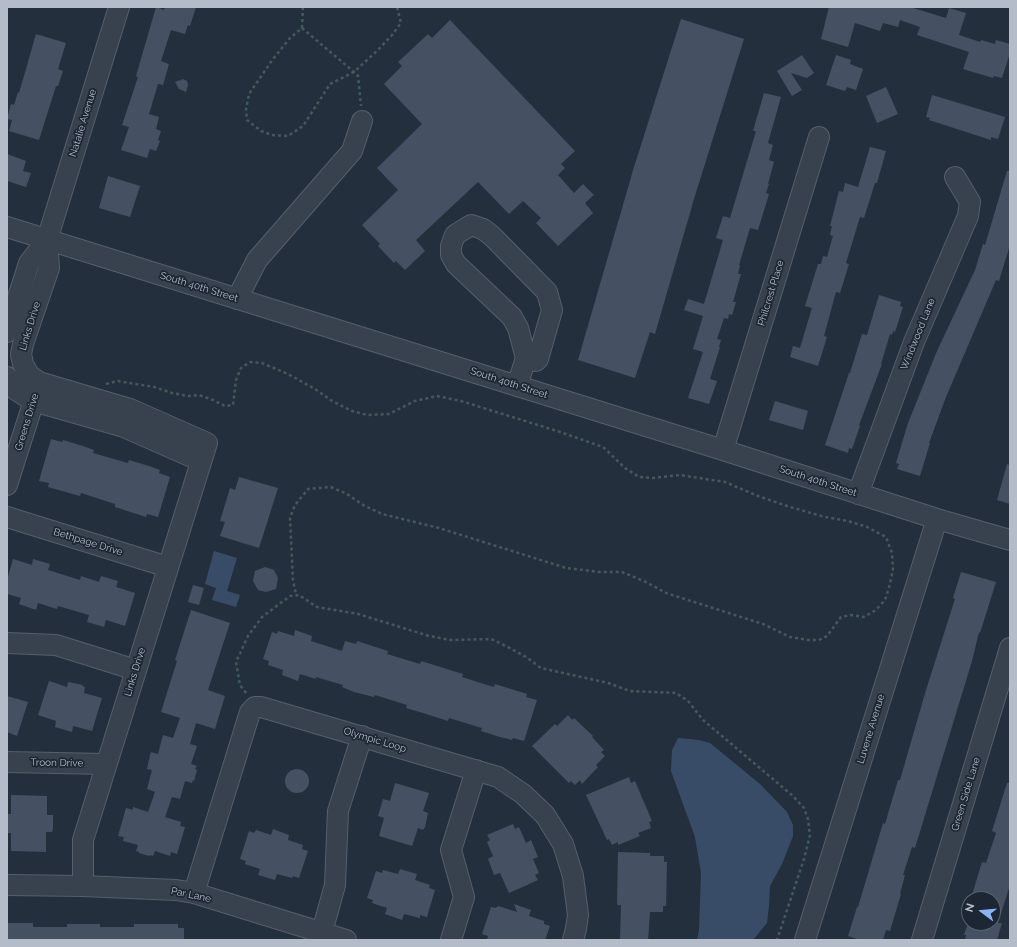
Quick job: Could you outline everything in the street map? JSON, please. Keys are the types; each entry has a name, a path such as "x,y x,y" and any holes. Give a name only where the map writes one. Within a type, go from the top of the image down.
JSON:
{"street":[{"name":"Natalie Avenue","path":"47,240 118,7"},
{"path":"237,299 258,260 352,151 362,121"},
{"name":"Philcrest Place","path":"723,450 819,137"},
{"name":"Windwood Lane","path":"858,494 914,342 968,216 970,202 955,177"},
{"path":"518,386 526,358 518,328 512,317 456,264 451,255 451,246 455,235 471,225 484,229 492,236 547,292 552,310 538,359 536,361 526,358"},
{"name":"South 40th Street","path":"7,227 723,450 937,519 1010,540"},
{"name":"Links Drive","path":"7,332 29,263 47,240"},
{"name":"Links Drive","path":"47,240 49,268 21,354 23,364 29,375 39,382 84,394 130,409 207,443 83,840 83,886"},
{"path":"7,377 16,390 33,401 124,427 201,461"},
{"name":"Greens Drive","path":"7,485 39,382"},
{"name":"Bethpage Drive","path":"7,517 168,567"},
{"name":"Luvene Avenue","path":"805,940 937,519"},
{"path":"7,642 56,645 136,670"},
{"name":"Green Side Lane","path":"922,940 1010,648"},
{"name":"Olympic Loop","path":"255,708 261,707 498,777 524,794 545,815 563,844 573,876 578,916 573,940"},
{"path":"194,893 250,712 255,708"},
{"path":"322,932 335,885 338,811 362,736"},
{"name":"Troon Drive","path":"7,762 106,764"},
{"path":"451,940 464,897 450,850 476,770"},
{"name":"Par Lane","path":"7,885 83,886 176,890 194,893 346,940"}],"path":[{"path":"303,7 302,28 290,38 273,59 249,94 246,110 248,120 261,131 272,135 288,136 302,126 330,84 354,72 387,40 401,23 397,7"},
{"path":"302,28 358,76 362,121"},
{"path":"84,394 100,385 118,381 154,387 188,396 199,395 225,406 233,405 236,392 236,380 241,368 250,362 262,363 288,374 315,389 332,401 352,411 367,415 389,414 415,401 436,396 462,401 603,447 625,468 639,477 653,478 680,475 725,482 786,506 866,527 886,537 892,553 893,569 885,600 876,610 864,617 851,615 841,617 827,636 819,640 808,640 790,637 763,624 666,593 646,582 622,572 600,572 566,568 439,528 382,514 363,506 347,494 331,487 308,489 292,511 290,518 291,540 293,580 296,595"},
{"path":"255,708 240,685 236,662 248,636 262,617 290,596 296,595 299,595 317,607 358,614 429,636 451,640 490,639 526,657 541,668 608,684 630,691 676,693 688,701 703,720 793,796 804,808 808,820 810,835 777,940"}],"water":[{"path":"214,551 237,558 227,591 240,595 236,607 212,600 216,588 205,584"},
{"path":"678,738 699,740 710,743 760,784 787,812 793,825 793,836 782,864 770,886 767,923 753,940 697,940 699,930 701,873 695,837 671,771 672,750"}],"building":[{"path":"156,7 164,10 165,7 196,7 190,26 188,25 185,34 171,30 161,61 169,64 163,85 158,84 149,114 159,117 156,129 161,131 158,140 160,141 156,151 150,149 147,158 121,150 129,127 122,125 138,77 136,76"},
{"path":"829,7 910,7 946,18 949,8 966,13 959,35 980,42 981,40 995,44 996,40 1010,44 1010,53 1002,78 994,76 993,78 963,69 969,52 917,35 920,27 900,20 898,27 883,23 880,31 855,23 848,47 821,39"},
{"path":"681,19 744,39 694,199 655,334 650,332 635,378 578,360 634,167"},
{"path":"450,20 575,151 561,164 565,168 558,175 574,193 583,184 594,195 585,203 593,213 558,246 536,223 541,218 523,201 509,214 478,182 416,240 425,251 405,270 396,261 394,263 378,246 380,244 362,225 398,190 377,168 422,124 384,84 402,66 398,62 428,34 432,38"},
{"path":"36,34 66,43 58,69 63,71 58,86 56,86 39,140 9,131 12,120 7,119 11,104 14,105 18,92 19,93"},
{"path":"802,55 814,73 807,78 791,73 802,90 792,96 777,71"},
{"path":"836,55 851,60 850,64 863,69 856,90 847,87 845,91 826,85"},
{"path":"183,79 187,81 188,85 186,92 179,89 175,82"},
{"path":"886,87 898,114 877,123 866,96"},
{"path":"764,93 781,97 768,143 773,145 769,160 774,162 766,193 769,194 758,230 750,228 739,265 738,274 741,274 733,302 736,302 732,315 729,314 728,319 724,318 717,339 721,340 720,347 710,379 717,381 709,404 688,398 703,352 693,349 703,316 684,310 688,299 704,304 723,240 716,238 723,216 730,218 756,131 753,131"},
{"path":"932,95 1005,117 998,139 991,137 991,140 929,120 930,118 926,117"},
{"path":"870,147 886,151 877,183 875,183 864,218 860,217 846,263 849,264 840,293 836,292 824,336 827,337 818,366 790,357 793,346 800,348 812,308 805,306 818,264 821,264 823,256 827,257 833,236 830,235 832,226 830,226 839,191 843,192 845,183 858,187"},
{"path":"7,154 26,161 23,171 31,173 26,187 7,181"},
{"path":"1007,171 1010,171 1010,245 999,281 996,280 946,397 929,443 920,476 897,469 899,464 896,463 908,423 937,351 975,270 983,244 985,245"},
{"path":"108,176 140,186 130,217 99,208"},
{"path":"879,295 901,302 900,306 903,307 895,332 893,331 892,335 890,334 882,364 859,425 860,426 852,449 849,448 848,453 825,445 862,334 867,335"},
{"path":"775,401 808,411 803,430 769,420"},
{"path":"51,439 62,442 63,440 83,446 94,450 93,453 128,463 129,460 149,466 160,470 159,473 170,477 158,517 147,514 146,517 115,507 115,504 81,493 80,496 48,487 49,483 39,481"},
{"path":"1007,464 1010,465 1010,504 997,500"},
{"path":"239,477 278,488 259,548 220,536 225,522 220,521 230,488 235,490"},
{"path":"13,559 32,565 33,559 50,564 48,570 80,580 81,576 99,582 101,576 118,581 116,587 135,593 125,626 106,620 104,627 87,622 89,615 58,606 57,609 38,603 36,610 19,604 21,598 7,594 7,580"},
{"path":"265,567 274,570 278,578 276,589 266,592 258,590 253,581 255,571"},
{"path":"961,572 996,582 980,633 979,632 972,661 915,848 912,847 903,875 905,875 901,894 890,931 886,930 883,940 860,940 848,936 883,823 885,824 898,780 900,780 926,690 955,599 953,598"},
{"path":"193,585 204,588 199,605 188,602"},
{"path":"191,610 230,623 208,690 225,696 215,729 196,723 190,744 197,746 191,764 197,766 195,769 197,770 194,781 193,780 192,783 185,781 180,799 172,797 165,817 181,822 180,826 185,827 177,854 171,852 170,856 155,851 153,856 149,856 136,851 138,845 123,841 124,837 118,836 126,808 133,810 133,807 148,812 155,792 147,789 152,770 147,769 151,752 158,754 163,735 173,738 180,718 161,712 177,661 175,660"},
{"path":"295,630 312,636 311,641 342,651 345,641 356,644 357,641 388,651 387,654 420,664 421,661 463,674 462,677 484,684 494,687 495,684 527,694 526,697 537,700 524,741 500,737 481,731 482,728 449,718 448,721 406,708 407,705 375,695 374,697 354,692 342,687 343,685 316,677 316,679 300,674 298,681 282,675 283,670 268,665 269,661 263,659 272,632 277,634 278,631 294,636"},
{"path":"49,681 67,687 68,682 83,685 82,686 85,687 84,693 102,698 92,731 73,726 72,732 55,727 56,721 38,715"},
{"path":"7,696 28,702 17,736 7,732"},
{"path":"568,715 572,720 574,718 593,736 592,737 604,750 601,752 605,756 596,765 598,767 582,784 580,780 575,785 571,781 569,783 532,746 555,724 557,726"},
{"path":"297,769 306,772 309,781 306,790 297,793 288,790 285,781 288,772"},
{"path":"629,777 631,783 635,781 652,821 649,822 651,828 638,833 640,836 618,845 618,842 612,845 609,839 607,840 586,795"},
{"path":"395,783 429,793 423,811 428,813 425,827 423,830 418,828 412,846 379,836 384,818 378,816 383,799 390,801"},
{"path":"1007,783 1010,783 1010,885 1001,914 1001,891 973,891 982,862 986,863 996,833 992,831"},
{"path":"11,795 47,796 47,815 53,815 53,829 52,832 46,832 46,852 11,851 11,833 7,833 7,814 11,814"},
{"path":"513,824 515,829 519,827 526,843 531,840 538,857 533,859 539,873 535,875 538,880 509,893 500,873 494,875 488,859 493,856 487,842 490,840 487,835"},
{"path":"273,829 289,835 288,840 303,845 302,849 308,851 299,878 293,876 292,878 277,874 275,880 258,875 260,869 245,864 246,861 240,859 249,831 254,833 256,830 271,835"},
{"path":"618,852 650,853 650,856 664,856 664,862 667,862 666,906 663,906 663,912 650,912 648,940 620,940 621,905 617,905"},
{"path":"400,869 417,874 415,880 430,885 429,888 435,890 427,917 420,915 420,918 404,914 402,920 385,914 387,908 372,903 373,900 367,898 376,871 382,873 383,870 398,874"},
{"path":"514,904 531,910 529,916 544,921 544,924 550,926 545,940 487,940 488,936 482,934 491,907 496,908 498,906 517,912"},
{"path":"7,923 33,923 33,927 67,927 67,924 100,924 100,927 134,927 134,924 178,924 178,928 184,928 184,940 7,940"},
{"path":"965,931 1000,931 997,940 965,940 966,935 964,935"}]}
